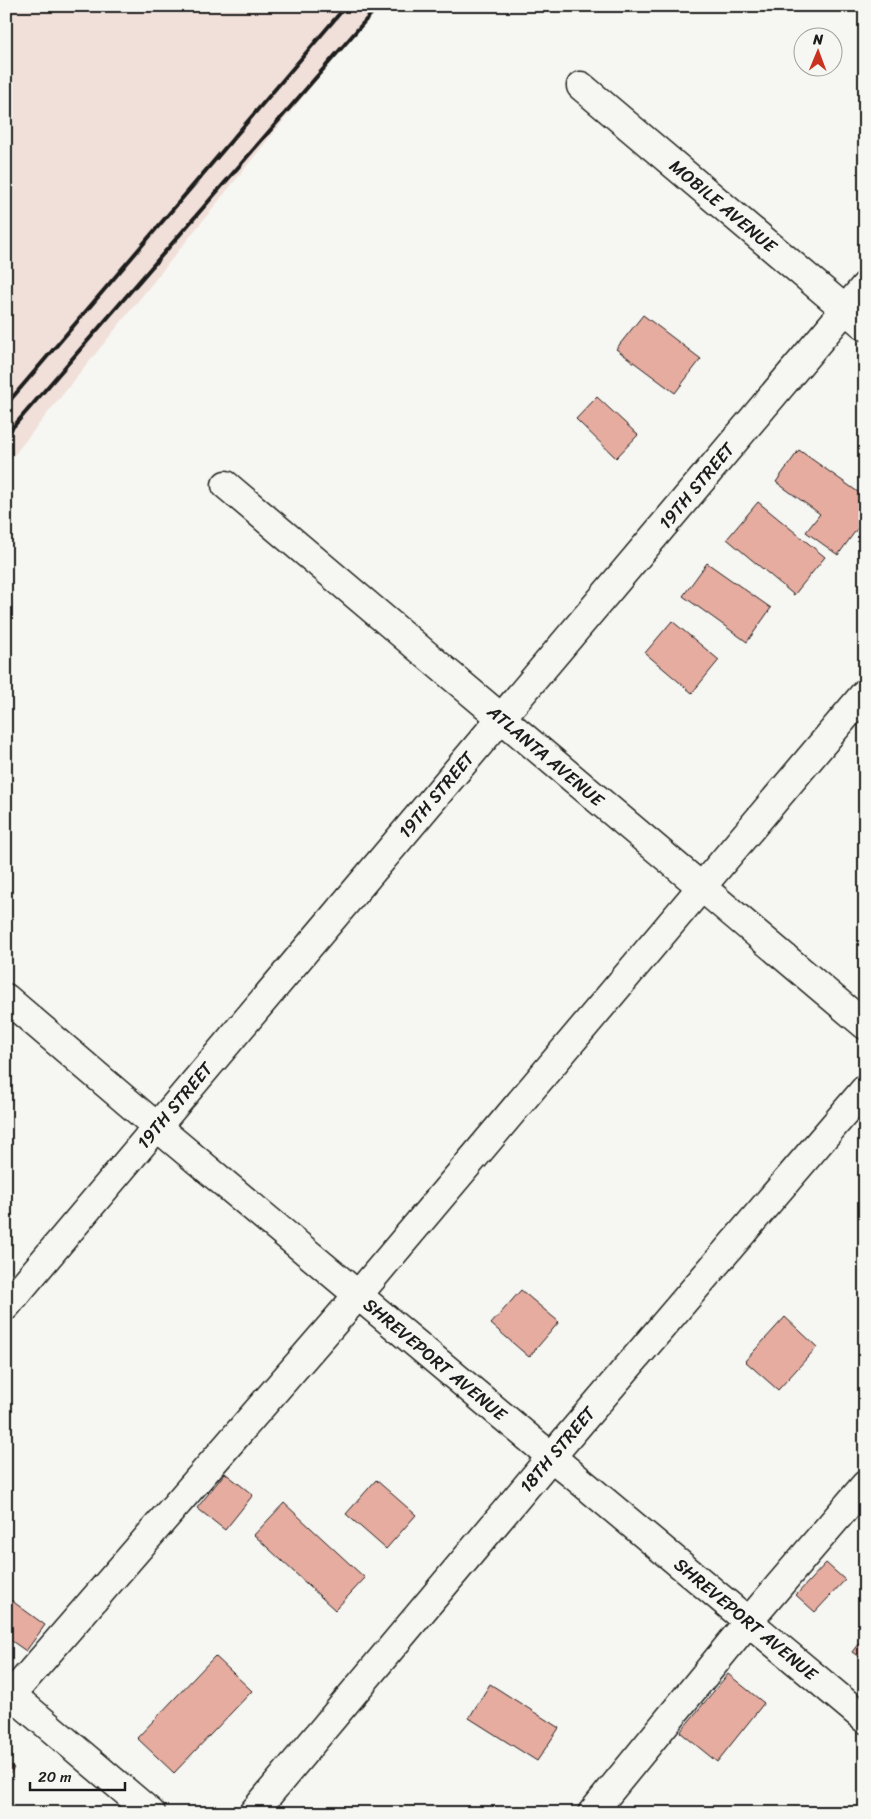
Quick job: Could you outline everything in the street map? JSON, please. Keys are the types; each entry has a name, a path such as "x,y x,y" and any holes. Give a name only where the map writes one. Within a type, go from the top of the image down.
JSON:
{"street":[{"name":"MOBILE AVENUE","path":"581,86 855,317"},
{"name":"19TH STREET","path":"6,1306 501,717 855,317 865,286"},
{"name":"ATLANTA AVENUE","path":"226,485 865,1025"},
{"path":"151,1813 8,1695 358,1295 865,693"},
{"name":"SHREVEPORT AVENUE","path":"6,998 157,1127 865,1719"},
{"name":"18TH STREET","path":"253,1813 551,1457 865,1089"},
{"path":"592,1813 748,1622 865,1485"}],"shaded area":[{"path":"6,6 378,6 345,44 6,465"}],"building":[{"path":"643,315 701,359 675,393 616,349"},
{"path":"597,397 638,435 616,458 576,419"},
{"path":"799,450 865,497 865,518 838,555 806,532 820,514 776,482"},
{"path":"758,502 825,557 794,595 727,539"},
{"path":"707,563 771,608 747,642 683,596"},
{"path":"672,621 719,660 692,693 645,653"},
{"path":"521,1290 559,1322 529,1357 491,1324"},
{"path":"785,1317 817,1347 778,1390 745,1361"},
{"path":"225,1473 253,1495 225,1530 197,1508"},
{"path":"376,1480 416,1515 386,1549 346,1514"},
{"path":"284,1503 365,1578 335,1610 254,1535"},
{"path":"826,1563 845,1580 815,1612 796,1595"},
{"path":"8,1598 45,1625 26,1651 6,1637"},
{"path":"865,1635 865,1661 852,1652"},
{"path":"215,1656 252,1691 174,1773 137,1738"},
{"path":"728,1674 764,1703 717,1762 680,1732"},
{"path":"490,1684 559,1728 537,1761 469,1718"},
{"path":"6,1762 14,1768 6,1778"}],"railway":[{"path":"6,405 346,6"},
{"path":"6,435 378,6"}]}
